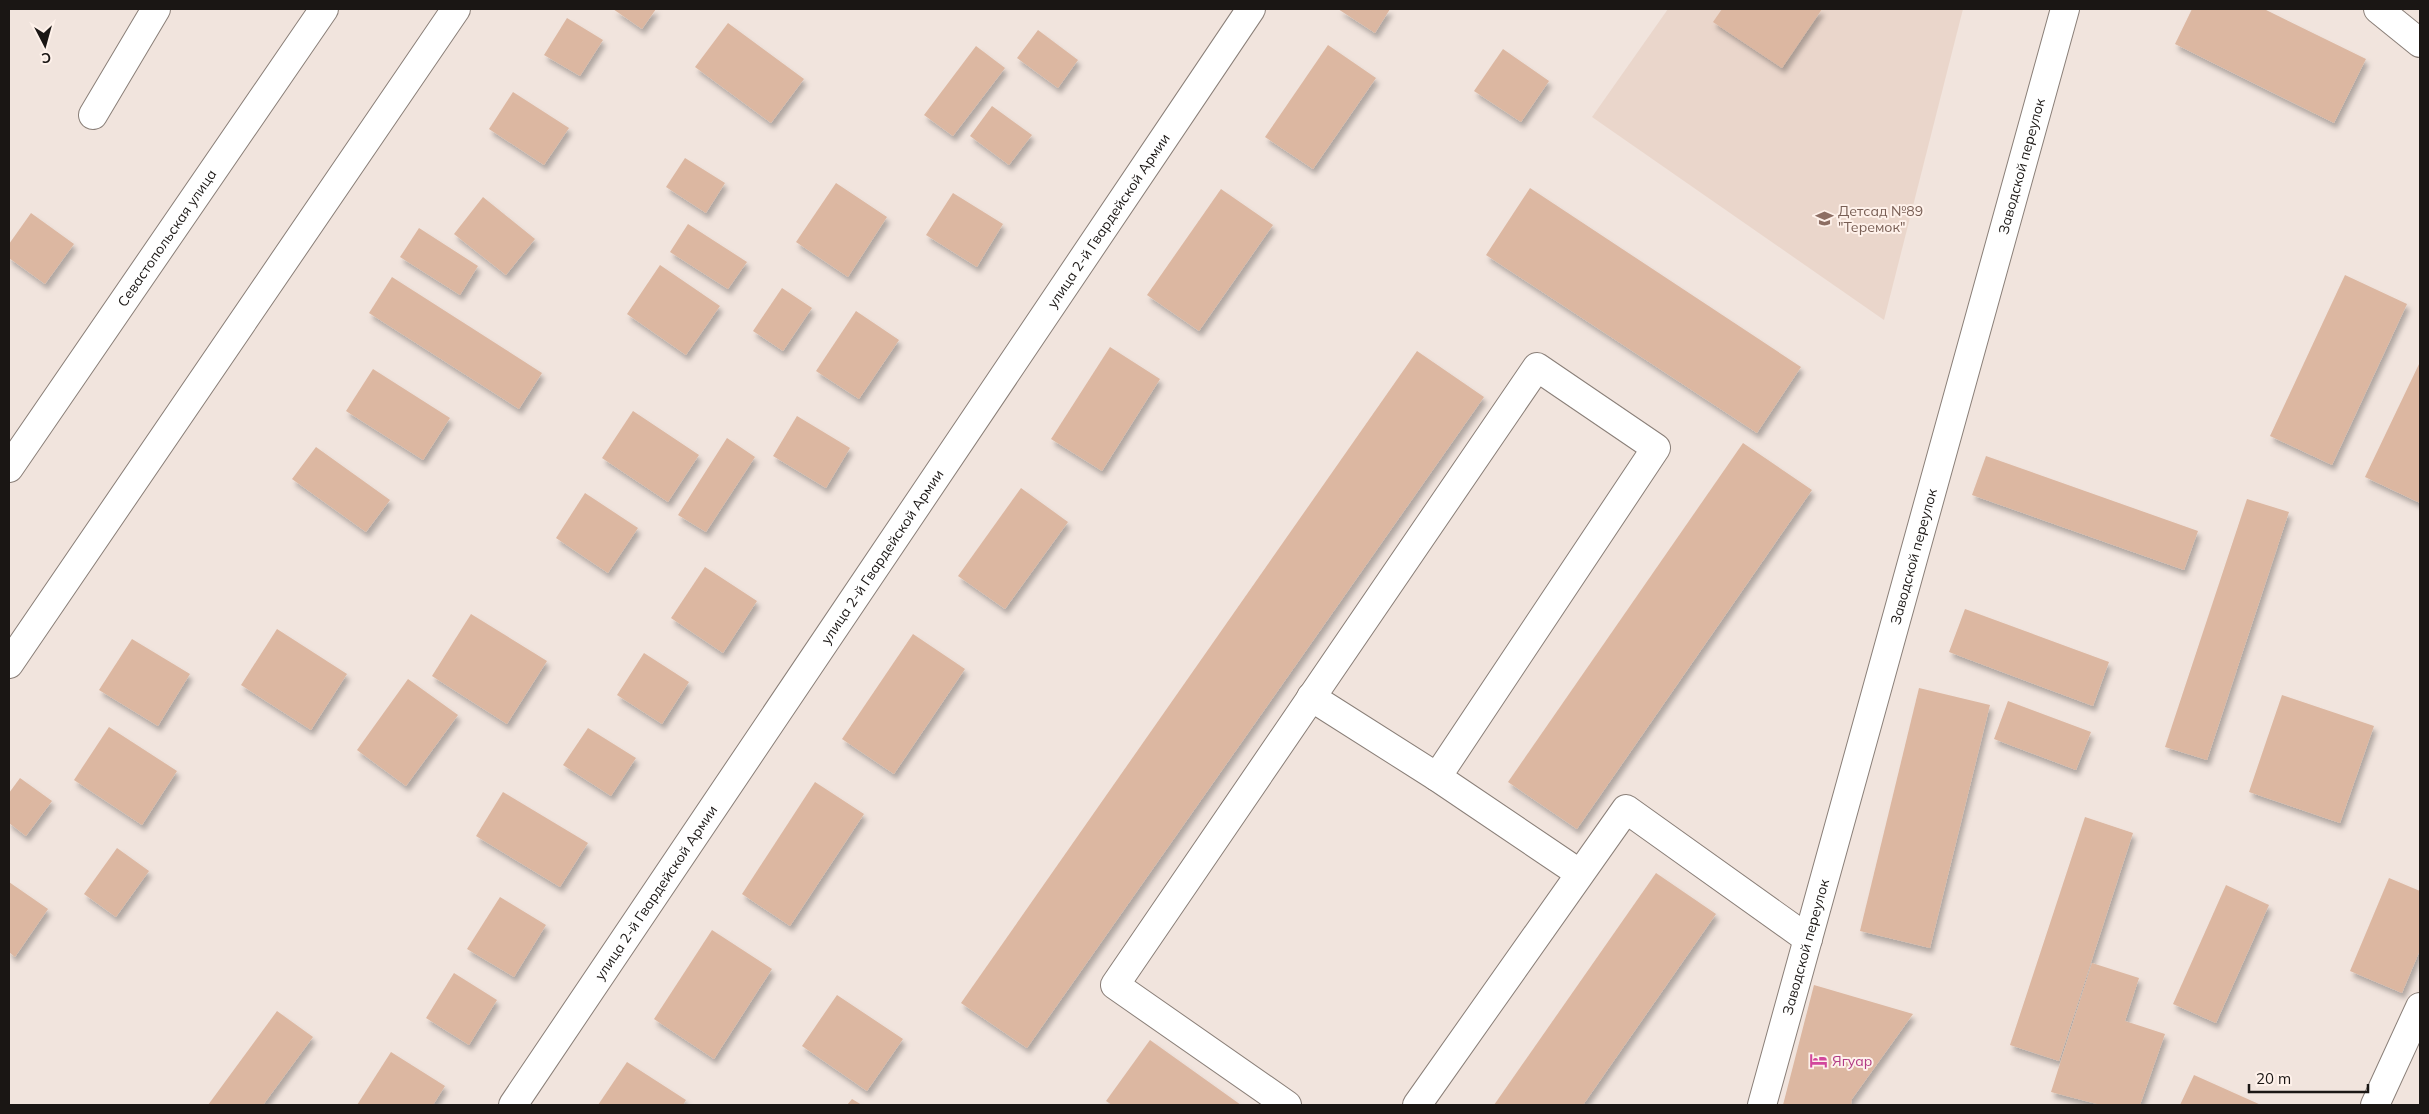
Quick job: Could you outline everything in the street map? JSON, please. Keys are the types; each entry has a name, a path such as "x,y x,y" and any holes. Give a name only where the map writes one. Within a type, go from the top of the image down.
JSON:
{"street":[{"path":"93,115 156,9"},
{"name":"Севастопольская улица","path":"9,468 324,9"},
{"path":"9,664 456,9"},
{"name":"улица 2-й Гвардейской Армии","path":"513,1105 1251,9"},
{"name":"Заводской переулок","path":"1762,1105 2066,9"},
{"path":"2378,9 2420,43"},
{"path":"1287,1105 1115,985 1537,367 1656,448 1436,777"},
{"path":"1311,697 1436,777 1579,873"},
{"path":"1416,1105 1626,809 1808,939"},
{"path":"2375,1105 2420,1007"}],"shaded area":[{"name":"Детсад №89 \"Теремок\"","path":"1668,9 1963,9 1884,320 1592,117"}],"building":[{"path":"613,9 656,9 642,29"},
{"path":"1338,9 1390,9 1375,33"},
{"path":"1722,9 1822,9 1782,68 1713,22"},
{"path":"2192,9 2264,9 2366,59 2334,123 2175,44"},
{"path":"567,18 603,40 580,76 544,55"},
{"path":"728,23 804,79 771,123 695,67"},
{"path":"1038,30 1078,60 1058,88 1017,58"},
{"path":"1328,45 1376,78 1313,169 1265,137"},
{"path":"976,46 1005,68 953,136 924,115"},
{"path":"1503,49 1549,81 1521,122 1474,91"},
{"path":"513,92 569,128 544,165 489,129"},
{"path":"992,106 1032,135 1009,165 970,136"},
{"path":"685,158 725,183 706,213 666,187"},
{"path":"836,183 887,217 848,277 796,242"},
{"path":"1530,188 1801,367 1757,433 1486,255"},
{"path":"1221,189 1273,225 1199,331 1147,295"},
{"path":"953,193 1003,224 977,267 926,235"},
{"path":"483,197 535,239 506,275 454,234"},
{"path":"31,213 74,244 45,284 9,258 9,244"},
{"path":"688,224 747,262 728,289 670,252"},
{"path":"419,228 478,266 460,295 400,257"},
{"path":"660,265 720,306 686,355 627,314"},
{"path":"2345,275 2407,304 2332,465 2270,436"},
{"path":"392,277 542,373 519,409 369,313"},
{"path":"782,288 812,308 783,351 753,331"},
{"path":"856,311 899,340 859,399 816,371"},
{"path":"1110,347 1160,379 1102,471 1051,439"},
{"path":"1417,351 1484,397 1027,1048 961,1003"},
{"path":"2420,362 2420,503 2365,477"},
{"path":"373,369 450,418 423,460 346,411"},
{"path":"633,411 699,455 668,502 602,458"},
{"path":"797,416 850,448 826,488 773,456"},
{"path":"727,438 755,457 706,532 678,515"},
{"path":"1743,443 1812,490 1577,829 1508,782"},
{"path":"316,447 390,500 366,532 292,479"},
{"path":"1986,456 2198,531 2184,570 1972,495"},
{"path":"1021,488 1068,522 1005,609 958,576"},
{"path":"585,493 638,528 608,573 556,538"},
{"path":"2247,499 2289,512 2207,760 2165,747"},
{"path":"705,567 757,601 723,653 671,618"},
{"path":"1965,609 2109,662 2093,706 1949,652"},
{"path":"471,614 547,661 507,724 432,676"},
{"path":"277,629 347,674 311,730 241,685"},
{"path":"913,634 965,669 894,774 842,739"},
{"path":"132,639 190,674 158,726 99,690"},
{"path":"644,653 689,682 662,724 617,695"},
{"path":"408,679 458,715 406,786 357,750"},
{"path":"1919,688 1990,705 1930,948 1860,931"},
{"path":"2282,695 2374,726 2340,823 2249,792"},
{"path":"2008,701 2091,732 2076,770 1994,739"},
{"path":"109,727 177,771 142,825 74,780"},
{"path":"588,728 636,758 611,796 563,765"},
{"path":"20,778 52,801 26,836 9,823 9,793"},
{"path":"815,782 864,814 790,926 742,894"},
{"path":"503,792 588,843 560,887 476,836"},
{"path":"2085,817 2133,833 2059,1061 2010,1045"},
{"path":"117,848 149,871 116,917 84,894"},
{"path":"1656,873 1716,914 1583,1105 1494,1105"},
{"path":"2389,878 2420,891 2420,950 2402,993 2350,971"},
{"path":"9,882 48,909 15,957 9,952"},
{"path":"2226,885 2269,905 2216,1023 2173,1004"},
{"path":"500,897 546,925 514,977 467,949"},
{"path":"712,930 772,969 714,1059 654,1019"},
{"path":"2092,963 2139,978 2125,1021 2165,1034 2140,1105 2101,1105 2051,1092"},
{"path":"454,973 497,1000 469,1045 426,1018"},
{"path":"1814,985 1913,1014 1852,1099 1851,1105 1783,1105"},
{"path":"837,995 903,1039 867,1091 802,1046"},
{"path":"277,1011 313,1037 263,1105 208,1105"},
{"path":"1150,1040 1241,1105 1112,1105 1106,1101"},
{"path":"391,1052 445,1086 433,1105 357,1105"},
{"path":"627,1062 686,1100 683,1105 598,1105"},
{"path":"2194,1075 2261,1105 2180,1105"},
{"path":"852,1099 862,1105 847,1105"}],"place":[{"name":"Детсад №89 \"Теремок\"","path":"1824,219"},
{"name":"Ягуар","path":"1818,1061"}]}
